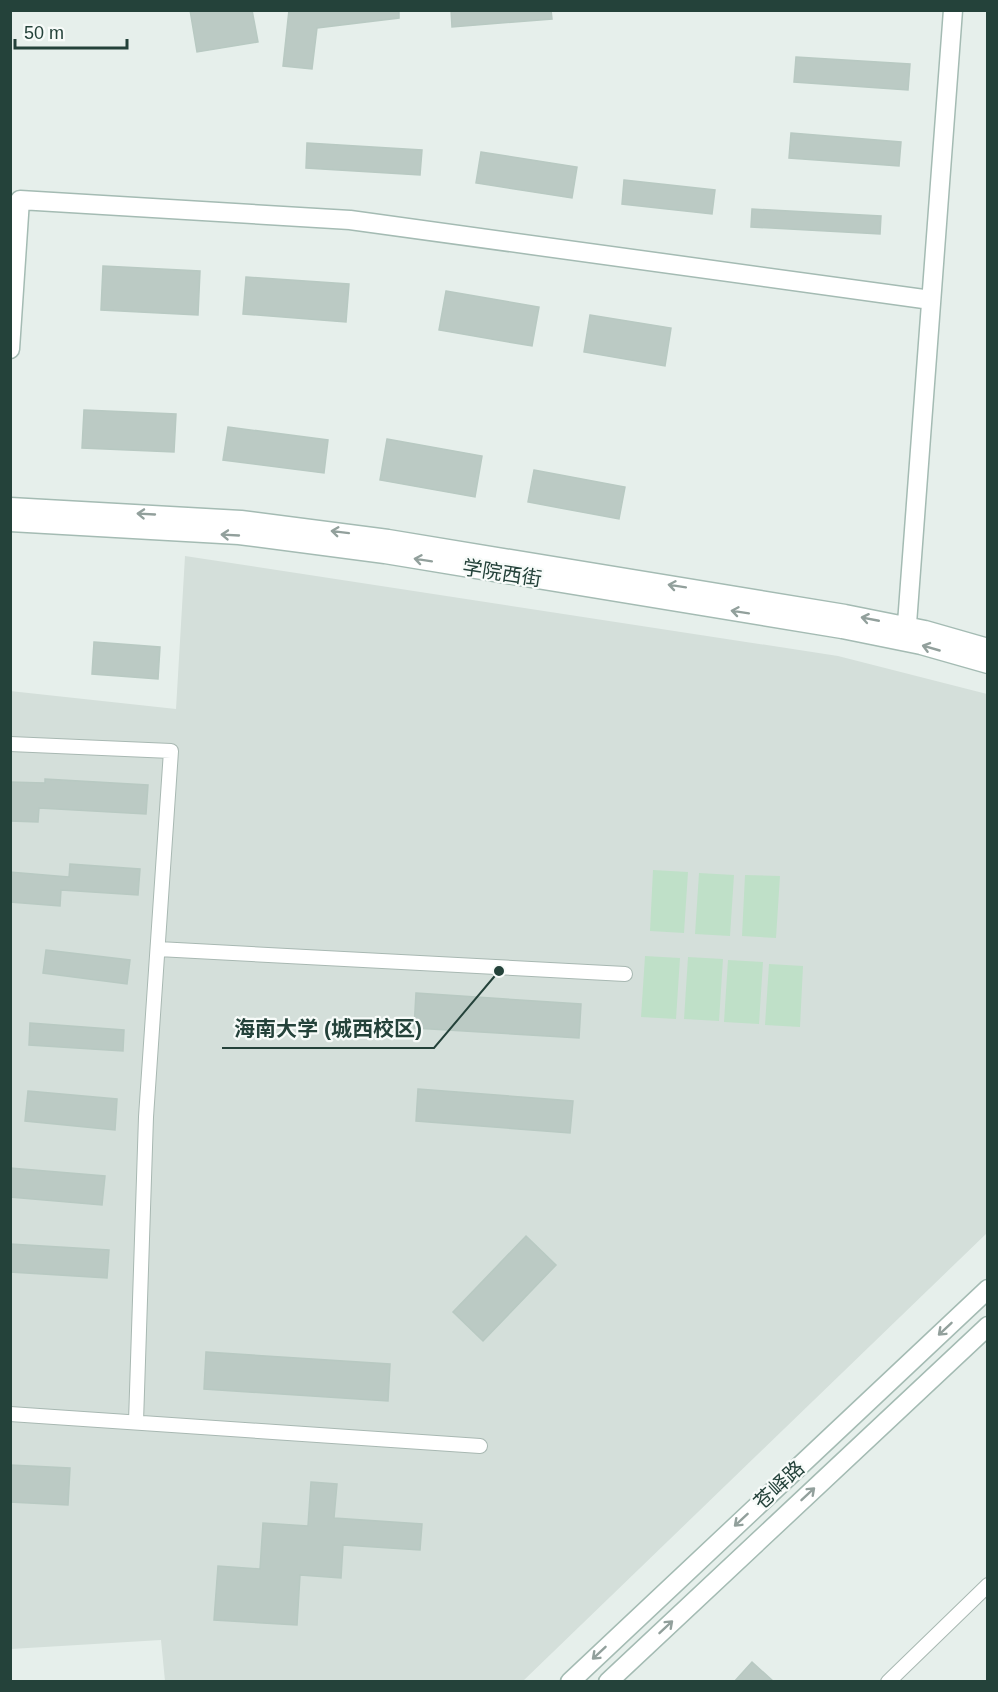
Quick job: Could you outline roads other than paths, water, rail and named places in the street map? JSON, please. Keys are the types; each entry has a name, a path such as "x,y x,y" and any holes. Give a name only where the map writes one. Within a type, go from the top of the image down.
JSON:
{"main road":[{"path":"906,634 953,10"},
{"path":"10,349 20,201 350,220 931,300"},
{"name":"学院西街","path":"10,507 241,519 388,539 987,648"},
{"name":"学院西街","path":"10,522 239,535 363,551 906,634 987,664"},
{"name":"苍峄路","path":"570,1682 987,1289"},
{"name":"苍峄路","path":"610,1681 987,1326"}],"street":[{"path":"10,744 171,751 147,1117 136,1422"},
{"path":"158,949 625,974"},
{"path":"10,1414 480,1446"},
{"path":"888,1682 987,1585"}],"place":[{"name":"海南大学 (城西校区)","path":"499,971"}]}
